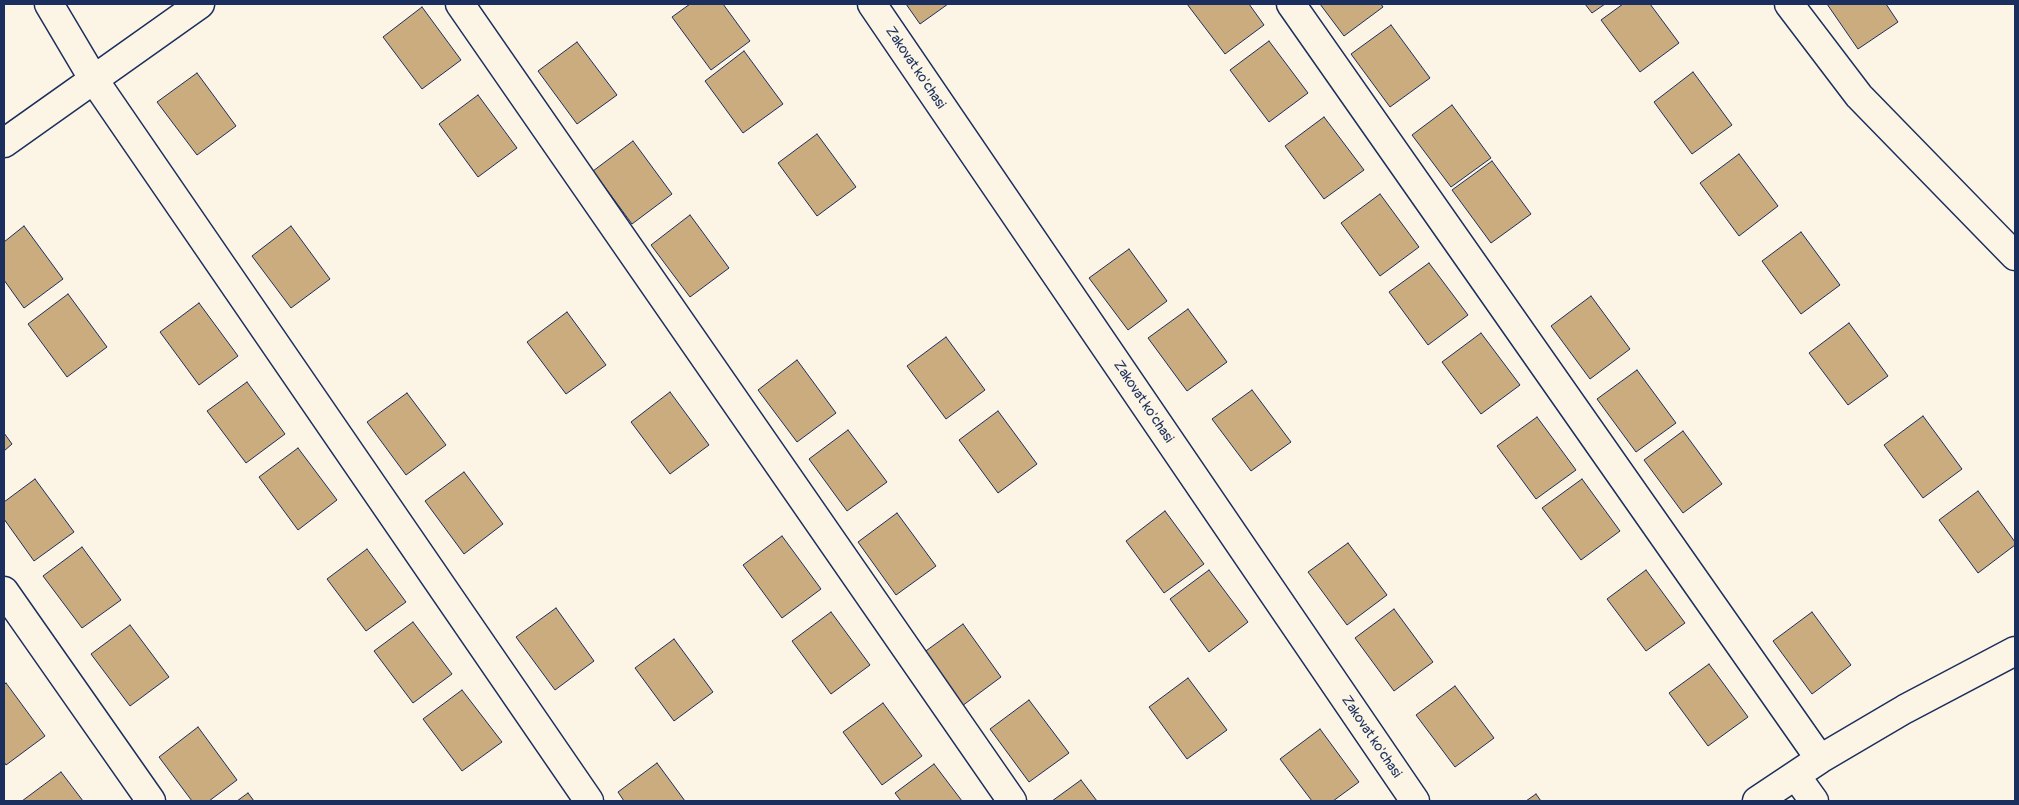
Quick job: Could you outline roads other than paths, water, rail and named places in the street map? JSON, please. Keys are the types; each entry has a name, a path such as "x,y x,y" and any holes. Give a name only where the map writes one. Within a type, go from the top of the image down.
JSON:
{"street":[{"path":"49,4 94,80 589,801"},
{"path":"4,143 200,4"},
{"path":"460,4 1012,801"},
{"name":"Zakovat ko'chasi","path":"872,4 1415,801"},
{"path":"1291,4 1820,759"},
{"path":"1789,4 1859,96 2015,256"},
{"path":"4,591 152,801"},
{"path":"1758,801 1820,759 1905,709 2015,651"},
{"path":"1796,776 1814,801"}]}
